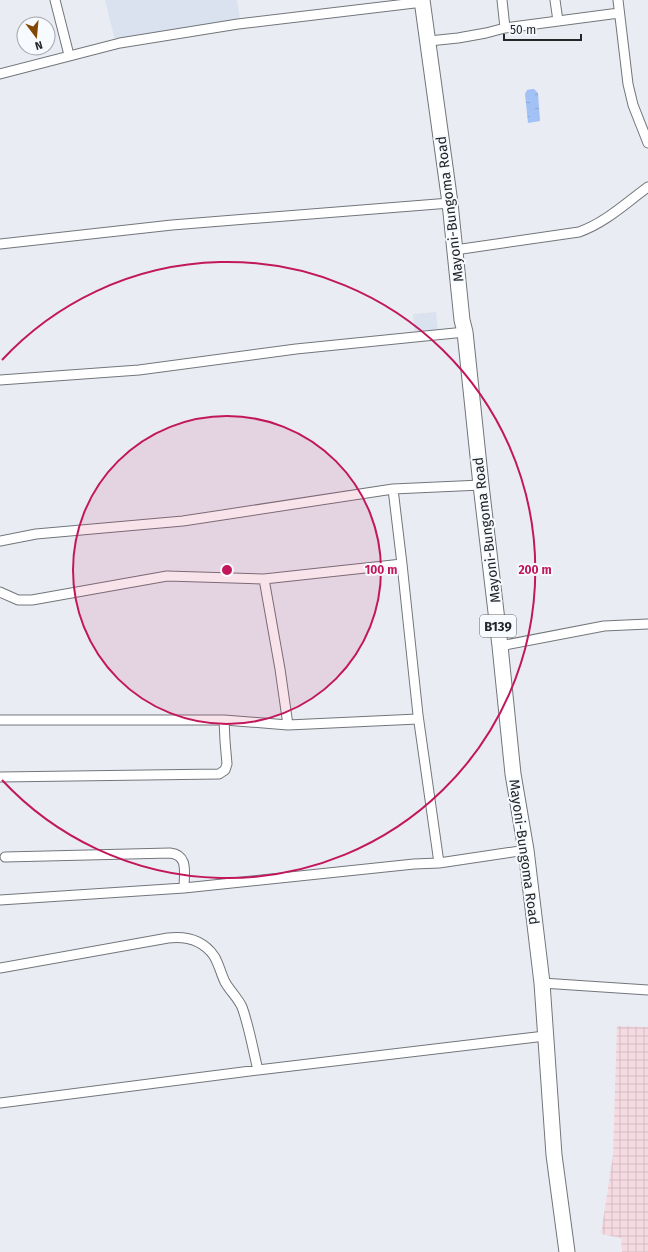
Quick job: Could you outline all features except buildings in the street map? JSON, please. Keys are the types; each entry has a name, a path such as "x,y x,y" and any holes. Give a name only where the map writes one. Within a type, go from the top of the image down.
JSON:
{"main road":[{"name":"Mayoni-Bungoma Road","path":"422,1 429,40 450,203 513,774 526,850 542,983 554,1155 567,1252"}],"street":[{"path":"55,0 69,55"},
{"path":"502,0 505,28"},
{"path":"555,0 558,21"},
{"path":"618,0 628,84 633,105 648,143"},
{"path":"0,74 120,43 238,24 422,1"},
{"path":"429,40 458,38 505,28 619,13"},
{"path":"455,250 579,232 591,228 648,187"},
{"path":"0,244 172,225 450,203"},
{"path":"0,380 139,370 296,348 465,332"},
{"path":"0,541 36,534 183,521 393,489 481,485"},
{"path":"393,489 418,719 439,863"},
{"path":"0,592 18,600 32,600 167,576 264,579 402,564"},
{"path":"264,579 288,725"},
{"path":"500,646 604,626 648,624"},
{"path":"0,720 224,720 288,725 418,719"},
{"path":"0,777 219,774 225,770 227,764 224,741 224,720"},
{"path":"0,900 184,888 414,864 439,863 526,850"},
{"path":"5,857 177,854 182,857 184,862 184,888"},
{"path":"0,968 168,938 187,938 200,942 214,957 228,987 242,1007 258,1070"},
{"path":"542,983 648,990"},
{"path":"0,1103 258,1070 545,1036"}],"shaded area":[{"path":"105,0 237,0 240,19 115,40"},
{"path":"436,312 438,332 415,334 413,314"},
{"path":"617,1026 648,1027 648,1252 622,1252 621,1238 601,1234 613,1155"}],"water":[{"path":"534,89 538,93 540,121 528,123 525,94 527,90"}]}
